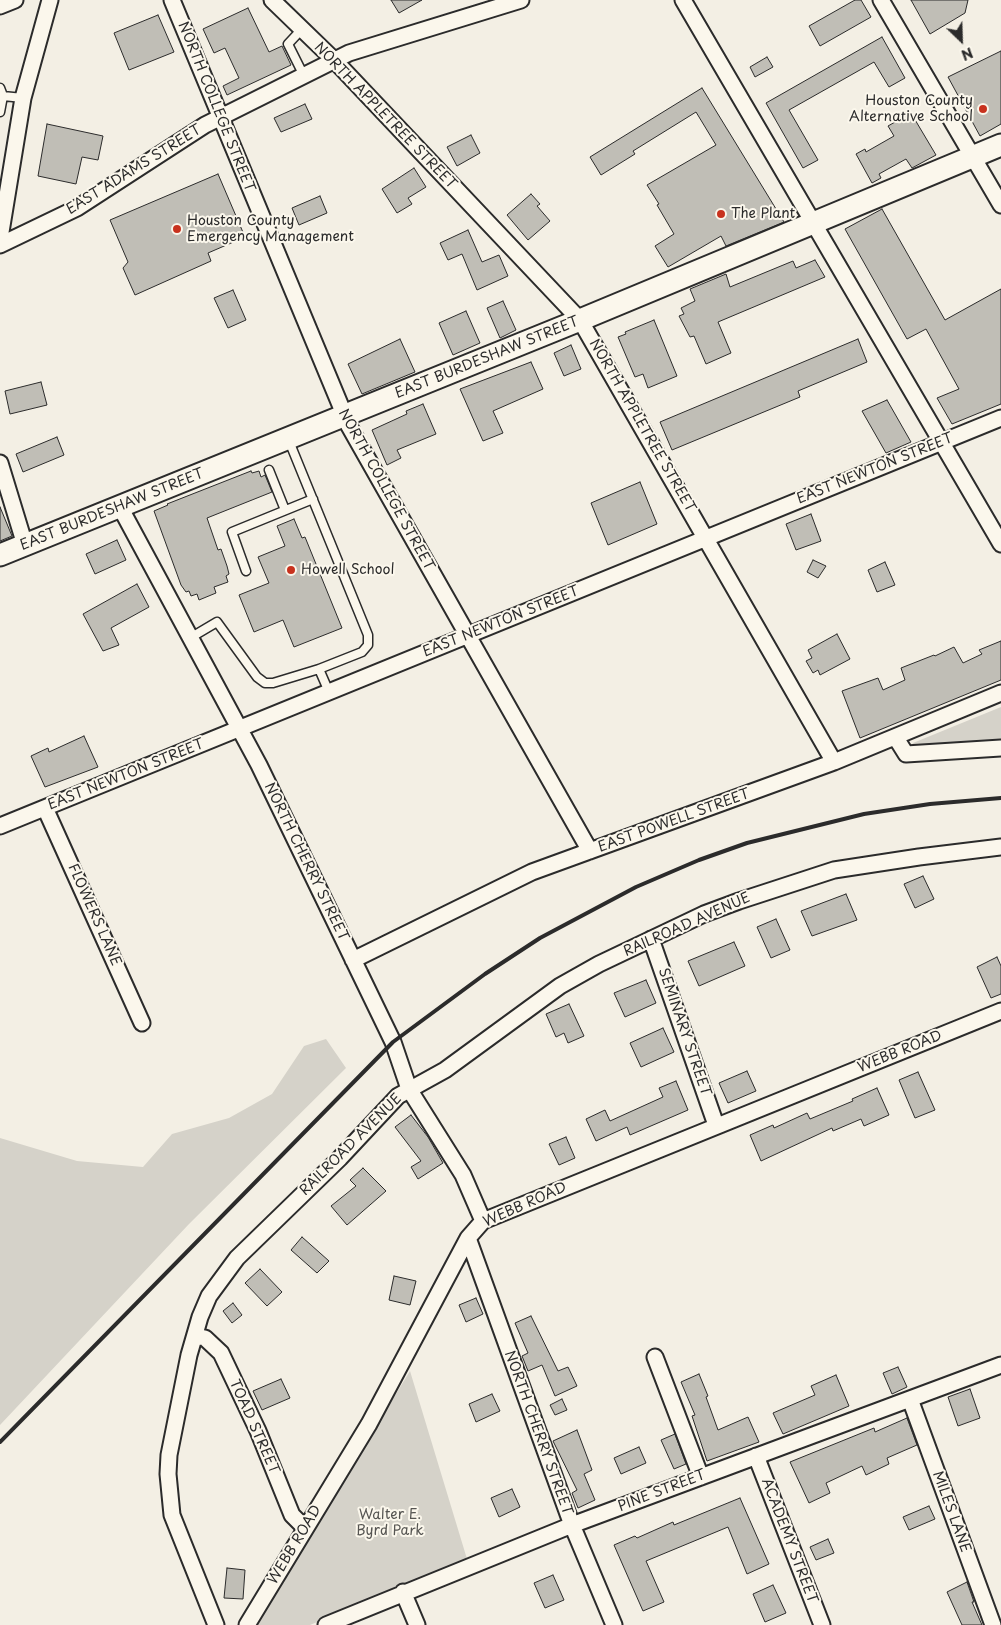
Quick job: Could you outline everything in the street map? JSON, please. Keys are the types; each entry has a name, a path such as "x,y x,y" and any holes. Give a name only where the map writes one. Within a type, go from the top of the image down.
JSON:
{"street":[{"path":"0,6 15,0"},
{"path":"0,238 3,202 23,98 50,0"},
{"name":"NORTH COLLEGE STREET","path":"172,0 344,416 590,851"},
{"name":"NORTH APPLETREE STREET","path":"272,0 334,61 580,320 834,762"},
{"name":"EAST ADAMS STREET","path":"0,245 77,208 205,125 349,53 521,0"},
{"path":"683,0 1001,544"},
{"path":"881,0 1001,205"},
{"name":"EAST BURDESHAW STREET","path":"0,555 580,320 1001,145"},
{"name":"EAST NEWTON STREET","path":"0,826 1001,418"},
{"path":"0,463 25,544"},
{"name":"NORTH CHERRY STREET","path":"120,507 240,728 393,1042 409,1089 463,1175 483,1221"},
{"name":"EAST POWELL STREET","path":"353,960 506,884 896,738 1001,692"},
{"path":"896,738 906,754 1001,748"},
{"name":"FLOWERS LANE","path":"45,808 142,1023"},
{"name":"RAILROAD AVENUE","path":"216,1625 180,1538 172,1515 169,1494 169,1455 195,1336 210,1296 237,1258 340,1158 398,1096 445,1070 560,986 650,939 739,900 834,870 919,857 1001,848"},
{"name":"SEMINARY STREET","path":"650,939 716,1125"},
{"name":"WEBB ROAD","path":"246,1625 369,1424 468,1238 483,1221 1001,1011"},
{"name":"NORTH CHERRY STREET","path":"468,1238 572,1525 614,1625"},
{"name":"TOAD STREET","path":"195,1336 205,1338 221,1352 258,1431 292,1515 305,1528"},
{"path":"655,1357 701,1477"},
{"name":"PINE STREET","path":"326,1625 403,1592 572,1525 1001,1365"},
{"name":"MILES LANE","path":"910,1399 993,1625"},
{"name":"ACADEMY STREET","path":"756,1456 822,1625"},
{"path":"403,1592 417,1625"}],"lane":[{"path":"302,29 288,44 304,76"},
{"path":"0,112 1,92 23,98"},
{"path":"190,638 217,622 257,677 265,683 273,683 319,669 362,652 368,645 368,635 288,439"},
{"path":"269,470 285,510"},
{"path":"246,572 232,532 313,499"},
{"path":"319,669 329,692"}],"green space":[{"path":"1001,707 1001,743 912,746 913,743"},
{"path":"326,1039 346,1068 189,1224 0,1425 0,1138 77,1161 143,1167 172,1134 229,1118 272,1094 304,1046"},
{"name":"Walter E. Byrd Park","path":"410,1371 467,1559 310,1625 254,1625"}],"building":[{"path":"391,0 422,0 399,13"},
{"path":"855,0 861,0 871,17 820,46 809,26"},
{"path":"911,0 968,0 965,13 930,34"},
{"path":"248,8 269,52 282,46 291,65 227,95 223,86 239,78 225,48 214,53 203,29"},
{"path":"158,15 174,52 129,70 114,33"},
{"path":"882,37 905,78 889,87 874,62 789,110 818,160 803,168 766,103"},
{"name":"Houston County Alternative School","path":"1001,51 1001,124 980,136 948,77"},
{"path":"767,57 773,67 755,77 750,67"},
{"name":"The Plant","path":"702,88 784,222 726,246 721,236 668,267 655,246 674,234 647,185 716,145 696,112 633,151 635,154 601,175 590,157"},
{"path":"305,104 312,119 281,132 274,118"},
{"path":"911,113 936,155 912,168 906,159 879,174 881,178 872,183 856,154 865,149 866,152 894,136 888,126"},
{"path":"47,124 103,136 98,160 82,157 76,184 38,176"},
{"path":"471,135 480,153 457,166 447,147"},
{"path":"414,168 426,187 408,198 412,204 397,213 382,189"},
{"name":"Houston County Emergency Management","path":"218,174 245,237 208,253 211,261 135,295 123,268 128,262 110,220"},
{"path":"531,194 540,204 537,206 550,221 528,240 507,215"},
{"path":"320,196 327,213 299,225 292,208"},
{"path":"882,209 945,320 1001,289 1001,404 952,424 937,398 959,389 926,329 907,339 845,229"},
{"path":"468,230 482,262 499,255 508,276 477,290 462,254 448,260 440,243"},
{"path":"815,260 825,277 718,322 731,353 706,364 694,336 690,337 679,316 684,314 681,308 695,301 690,289 726,274 730,287 793,261 796,268"},
{"path":"233,290 246,320 228,328 214,298"},
{"path":"503,301 516,330 500,338 487,308"},
{"path":"466,311 480,343 453,355 439,323"},
{"path":"654,320 677,376 648,388 643,374 635,377 618,337 626,334 625,332"},
{"path":"400,339 415,372 362,394 348,364"},
{"path":"858,339 867,362 798,391 800,397 672,450 660,422"},
{"path":"571,345 581,369 564,376 554,353"},
{"path":"531,362 543,389 493,411 503,433 483,441 460,389"},
{"path":"41,382 47,405 10,414 5,391"},
{"path":"887,400 911,442 886,453 862,411"},
{"path":"423,404 436,434 397,450 401,458 387,465 372,430 407,414 406,411"},
{"path":"57,437 64,455 23,472 16,454"},
{"path":"251,471 252,473 259,471 261,477 265,475 272,492 207,518 218,550 221,549 229,574 226,576 228,582 214,587 216,593 199,600 197,594 191,596 189,591 186,592 181,585 154,511 167,504"},
{"path":"640,482 657,524 608,545 591,503"},
{"path":"0,507 12,536 0,541"},
{"path":"811,514 821,541 796,550 786,524"},
{"name":"Howell School","path":"294,519 302,538 305,537 342,628 294,647 283,620 254,632 239,595 269,583 258,557 285,546 277,526"},
{"path":"117,540 126,560 95,574 86,554"},
{"path":"813,560 826,566 818,578 807,572"},
{"path":"885,562 895,585 877,592 868,570"},
{"path":"137,584 149,607 111,628 119,645 103,651 83,614"},
{"path":"837,634 850,659 820,675 818,670 813,673 806,661 812,658 808,650"},
{"path":"1001,641 1001,680 860,738 842,691 878,678 883,690 905,680 901,668 954,647 963,663 982,654 979,650"},
{"path":"84,736 98,767 45,787 31,756 48,748 49,752"},
{"path":"923,876 934,899 915,908 904,884"},
{"path":"846,894 857,920 812,936 801,911"},
{"path":"776,919 790,950 771,958 757,927"},
{"path":"734,942 745,966 699,986 688,961"},
{"path":"997,957 1001,966 1001,994 991,998 977,967"},
{"path":"646,980 656,1003 625,1017 614,993"},
{"path":"569,1004 584,1036 568,1043 564,1033 556,1037 546,1014"},
{"path":"663,1028 674,1052 641,1067 630,1043"},
{"path":"747,1071 756,1091 728,1103 719,1083"},
{"path":"918,1072 935,1110 915,1118 899,1080"},
{"path":"676,1081 688,1110 630,1135 627,1127 596,1141 586,1119 605,1110 610,1121 663,1097 659,1088"},
{"path":"877,1088 889,1115 864,1126 861,1119 833,1131 832,1128 761,1161 750,1135 773,1125 774,1128 807,1113 810,1119 853,1101 852,1099"},
{"path":"411,1115 428,1137 443,1163 418,1179 411,1167 421,1161 395,1127"},
{"path":"566,1137 575,1158 559,1165 549,1144"},
{"path":"363,1168 386,1191 347,1225 331,1206 356,1186 350,1180"},
{"path":"302,1237 329,1261 317,1273 291,1250"},
{"path":"260,1269 282,1292 267,1306 245,1283"},
{"path":"394,1276 416,1281 410,1305 389,1300"},
{"path":"476,1298 483,1314 466,1322 459,1305"},
{"path":"233,1303 242,1315 232,1323 223,1311"},
{"path":"531,1316 558,1371 568,1367 577,1386 555,1396 542,1365 528,1371 522,1356 528,1353 515,1323"},
{"path":"898,1367 907,1387 892,1394 883,1373"},
{"path":"699,1374 718,1430 748,1417 759,1442 707,1461 692,1416 695,1415 681,1382"},
{"path":"836,1375 849,1406 783,1434 773,1413 815,1395 811,1386"},
{"path":"281,1379 290,1398 262,1410 253,1391"},
{"path":"970,1389 980,1418 958,1426 948,1397"},
{"path":"492,1394 500,1411 476,1422 469,1404"},
{"path":"562,1399 567,1410 555,1415 550,1405"},
{"path":"907,1418 917,1445 887,1458 889,1464 866,1475 862,1466 826,1483 830,1493 809,1503 790,1462 874,1428 875,1432"},
{"path":"577,1430 592,1470 584,1474 595,1500 578,1508 572,1493 577,1490 553,1441"},
{"path":"675,1434 686,1464 674,1469 661,1440"},
{"path":"639,1447 646,1463 621,1474 614,1458"},
{"path":"512,1489 520,1507 499,1517 491,1498"},
{"path":"740,1498 769,1564 747,1574 728,1527 646,1561 664,1602 643,1611 614,1545 635,1536 637,1538 673,1522 674,1525"},
{"path":"929,1506 935,1519 909,1530 903,1517"},
{"path":"828,1539 834,1553 816,1560 810,1547"},
{"path":"227,1568 245,1570 243,1599 224,1598"},
{"path":"553,1575 564,1600 545,1608 534,1583"},
{"path":"967,1582 974,1602 972,1602 982,1625 962,1625 947,1592"},
{"path":"773,1585 786,1613 765,1622 753,1594"}],"railway":[{"path":"0,1442 393,1042 485,974 540,938 636,887 699,860 747,843 864,814 930,804 1001,798"}],"place":[{"name":"Houston County Alternative School","path":"983,109"},
{"name":"The Plant","path":"721,214"},
{"name":"Houston County Emergency Management","path":"177,229"},
{"name":"Howell School","path":"291,570"}]}
